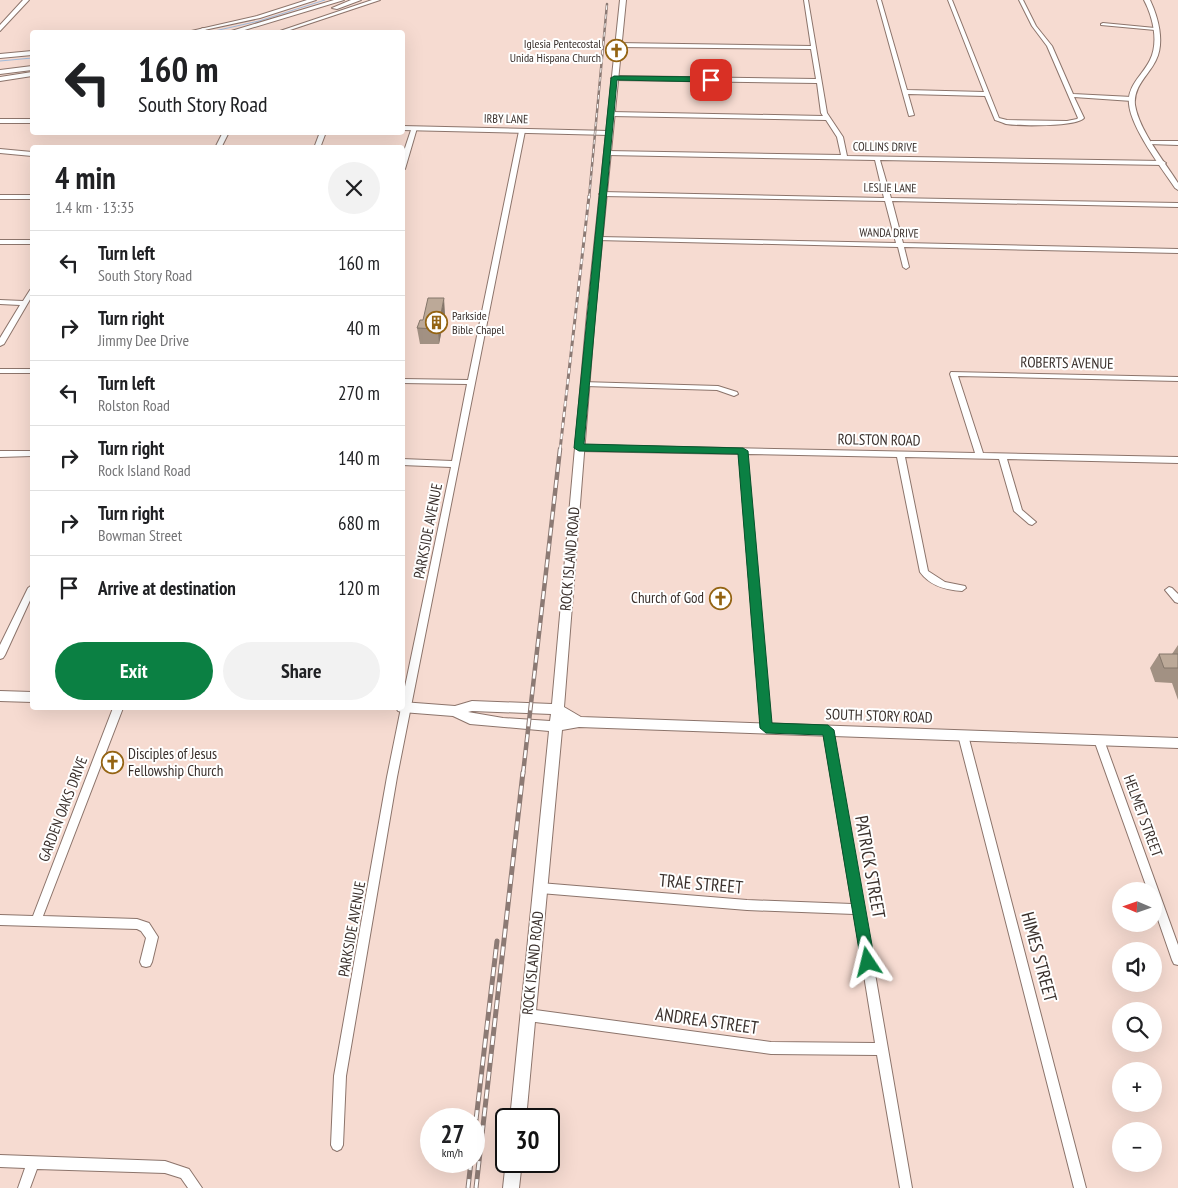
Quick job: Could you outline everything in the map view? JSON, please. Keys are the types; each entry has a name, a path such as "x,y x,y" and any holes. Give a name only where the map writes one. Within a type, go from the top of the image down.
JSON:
{"main road":[{"path":"0,29 26,0"},
{"path":"239,30 341,0"},
{"path":"260,30 358,0"},
{"name":"ROCK ISLAND ROAD","path":"519,1108 556,726 602,194 623,0"},
{"path":"0,67 30,63"},
{"path":"0,72 30,68"},
{"path":"0,696 30,697"},
{"path":"405,707 455,711 472,706 557,709"},
{"name":"SOUTH STORY ROAD","path":"557,709 579,722"},
{"name":"SOUTH STORY ROAD","path":"455,711 470,719 556,726 579,722 1178,743"},
{"path":"511,1188 513,1173"}],"street":[{"path":"208,30 313,0"},
{"path":"286,30 377,0"},
{"path":"806,0 826,118 840,137 844,157"},
{"path":"879,0 911,116"},
{"path":"950,0 995,116 1006,122 1067,124 1076,122 1081,118 1049,46 1034,26 1021,0"},
{"path":"1147,0 1154,13 1156,46 1154,59 1137,81 1132,99 1135,116 1178,188"},
{"path":"1103,24 1155,29"},
{"path":"617,45 814,48"},
{"path":"0,56 30,53"},
{"path":"0,78 30,74"},
{"path":"614,78 820,81"},
{"path":"904,92 986,94"},
{"path":"1071,95 1132,99"},
{"path":"611,114 826,118"},
{"path":"0,121 30,121"},
{"name":"IRBY LANE","path":"405,128 609,133"},
{"path":"405,158 414,128"},
{"name":"PARKSIDE AVENUE","path":"405,707 456,464 522,131"},
{"path":"1151,143 1178,143"},
{"path":"0,151 30,154"},
{"name":"COLLINS DRIVE","path":"607,153 1163,163"},
{"path":"877,158 906,267"},
{"name":"LESLIE LANE","path":"602,194 1178,205"},
{"path":"0,197 30,197"},
{"name":"WANDA DRIVE","path":"599,239 1178,251"},
{"path":"0,242 30,242"},
{"path":"0,344 30,294"},
{"path":"0,302 25,303"},
{"path":"0,370 30,371"},
{"name":"ROBERTS AVENUE","path":"980,456 954,374 1178,379"},
{"path":"405,380 472,382"},
{"path":"585,384 718,388 734,394"},
{"name":"ROLSTON ROAD","path":"579,448 1178,460"},
{"path":"743,451 766,728"},
{"path":"0,454 30,454"},
{"path":"900,454 924,572 937,583 949,588 962,588"},
{"path":"1002,456 1018,511 1032,522"},
{"path":"405,462 456,464"},
{"path":"1169,590 1178,600"},
{"path":"0,655 30,592"},
{"name":"GARDEN OAKS DRIVE","path":"36,921 117,710"},
{"name":"PARKSIDE AVENUE","path":"337,1145 336,1114 340,1076 404,710"},
{"name":"PATRICK STREET","path":"828,730 906,1188"},
{"name":"HIMES STREET","path":"963,735 1080,1188"},
{"name":"HELMET STREET","path":"1100,740 1178,960"},
{"name":"TRAE STREET","path":"540,888 747,905 859,909"},
{"path":"0,920 137,924 145,927 152,937 146,962"},
{"name":"ANDREA STREET","path":"528,1015 771,1048 883,1049"},
{"path":"0,1161 164,1167 185,1173 196,1188"},
{"path":"24,1188 33,1162"}],"building":[{"path":"428,298 444,298 438,329 417,328 420,320 423,320"},
{"path":"1159,654 1178,654 1178,668 1164,668"}],"waterway":[{"path":"219,30 259,21 325,0"},
{"path":"0,61 30,58"}],"railway":[{"path":"589,198 607,4"},
{"path":"560,450 589,196"},
{"path":"523,774 560,449"},
{"path":"476,1188 523,772"},
{"path":"477,1108 497,941"},
{"path":"468,1188 470,1173"}],"place":[{"name":"Iglesia Pentecostal Unida Hispana Church","path":"617,51"},
{"name":"Parkside Bible Chapel","path":"436,323"},
{"name":"Church of God","path":"720,598"},
{"name":"Disciples of Jesus Fellowship Church","path":"112,763"}],"route":[{"path":"711,80 614,78 579,448 743,451 766,728 828,730 868,962"}]}
